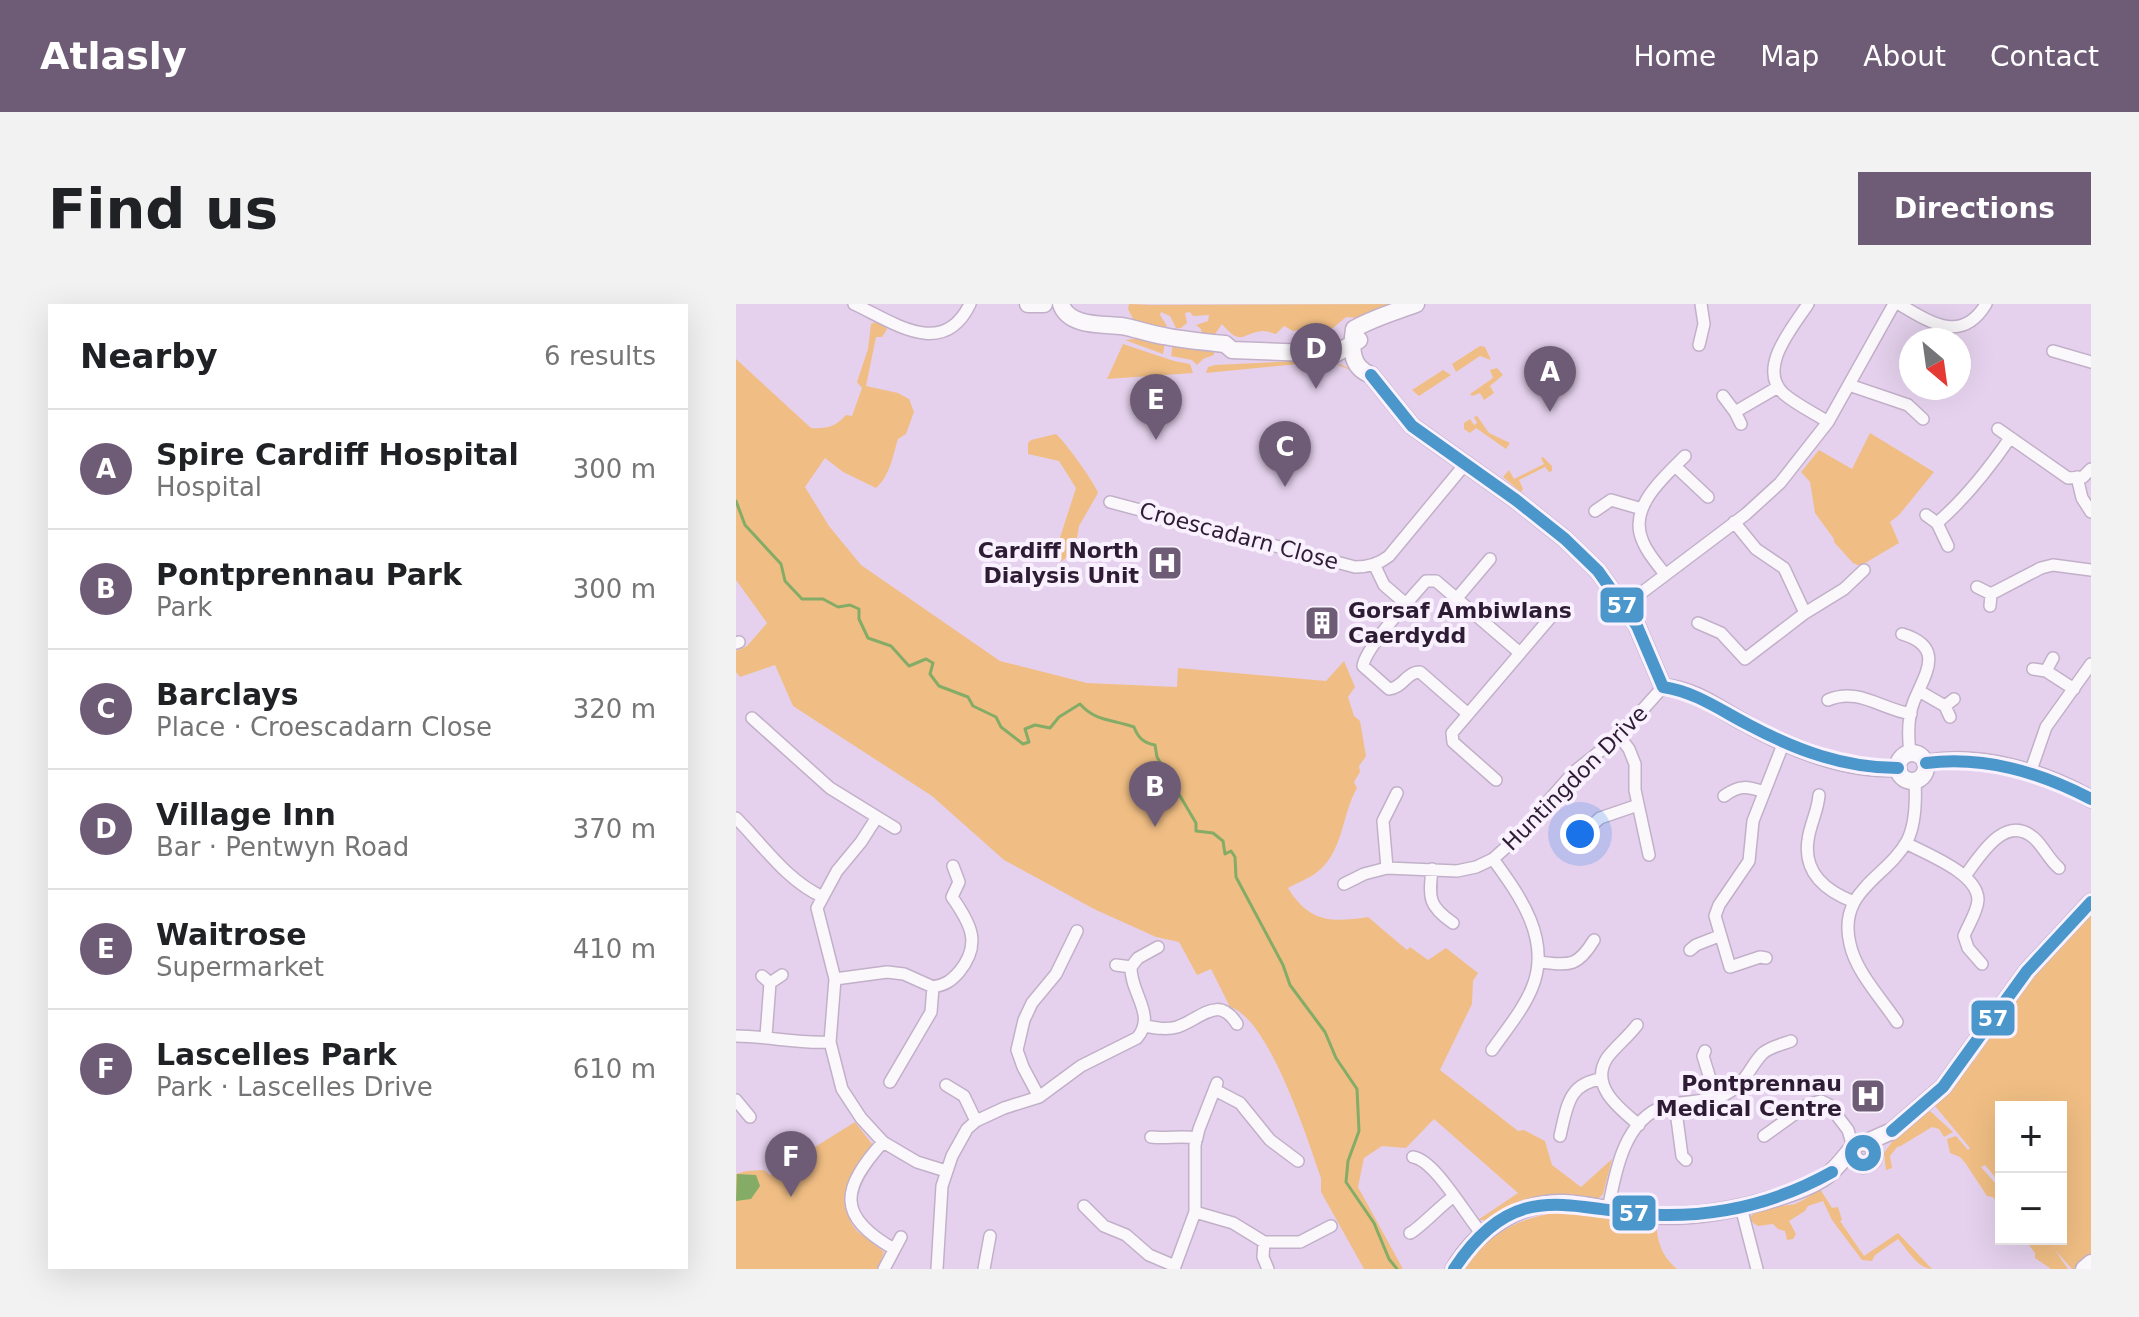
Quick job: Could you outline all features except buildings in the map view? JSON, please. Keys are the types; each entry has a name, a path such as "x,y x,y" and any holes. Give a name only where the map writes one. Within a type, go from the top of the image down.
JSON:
{"street":[{"path":"854,304 918,333 931,335 954,326 970,304"},
{"path":"1028,304 1044,304"},
{"path":"1061,304 1067,313 1104,327 1119,326 1163,336 1225,344 1232,350 1335,354 1351,347 1379,319 1416,304"},
{"path":"1071,304 1082,311 1108,318 1119,326"},
{"path":"1699,345 1704,324 1701,304"},
{"path":"1808,304 1775,359 1774,373 1778,387 1787,396 1828,422"},
{"path":"1624,606 1780,483 1828,422 1897,304 1927,320 1963,326 1972,323 1986,304"},
{"path":"1351,347 1355,363 1371,375 1412,426 1565,539 1598,571 1624,606 1644,641 1663,687 1696,694 1744,723 1784,742 1871,768 1898,768"},
{"path":"2053,352 2091,362"},
{"path":"1849,385 1908,405 1923,419"},
{"path":"1735,412 1778,387"},
{"path":"1723,396 1741,424"},
{"path":"1998,429 2061,475 2083,477 2091,469"},
{"path":"1937,523 1965,497 2010,438"},
{"path":"1665,574 1643,544 1639,527 1642,509 1656,485 1685,456"},
{"path":"1406,604 1384,585 1374,564 1389,556 1466,463"},
{"path":"1675,466 1708,497"},
{"path":"2077,477 2082,498 2091,512"},
{"path":"1595,511 1611,500 1642,509"},
{"name":"Croescadarn Close","path":"1110,502 1355,567 1374,564"},
{"path":"1926,515 1937,523 1948,546"},
{"path":"1734,522 1756,549 1784,568 1805,613"},
{"path":"1457,598 1490,559"},
{"path":"1977,587 1991,600 2041,568 2053,565 2091,570"},
{"path":"1698,623 1721,633 1745,659 1805,613 1844,589 1864,570"},
{"path":"1468,714 1420,672 1410,674 1399,686 1389,689 1363,666 1365,658 1406,604 1430,580 1436,581 1520,653"},
{"path":"1496,780 1453,742 1452,733 1556,611"},
{"path":"1910,633 1927,653 1930,664 1911,714 1910,753"},
{"path":"2046,671 2053,658"},
{"path":"2030,773 2046,727 2091,664"},
{"path":"2033,669 2046,671 2074,689"},
{"name":"Huntingdon Drive","path":"1344,884 1387,868 1466,869 1493,859 1574,772 1619,736 1663,687"},
{"path":"1828,700 1840,690 1894,712 1911,714"},
{"path":"1919,691 1950,707"},
{"path":"752,718 830,788 895,828"},
{"path":"1619,736 1635,764 1638,805 1649,855"},
{"path":"1766,958 1760,957 1730,967 1715,924 1716,910 1749,861 1750,829 1784,742"},
{"path":"1915,781 1902,777 1899,760 1910,753 1917,754 1926,763"},
{"path":"1926,763 1968,761 2030,773 2091,799"},
{"path":"1915,781 1923,775 1926,763"},
{"path":"1897,1022 1861,968 1850,944 1849,926 1854,902 1870,880 1892,861 1906,843 1914,813 1915,781"},
{"path":"1724,796 1741,786 1764,792"},
{"path":"1387,868 1383,821 1397,793"},
{"path":"1819,795 1818,810 1808,840 1812,869 1830,891 1854,902"},
{"path":"1579,837 1600,818 1638,805"},
{"path":"877,817 837,871 817,908 835,979 830,1042 842,1089 861,1118 883,1142 917,1162 946,1171"},
{"path":"736,818 758,844 811,892 823,897"},
{"path":"1965,876 1991,842 2003,833 2020,831 2036,840 2059,868"},
{"path":"1906,843 1965,876 1975,888 1977,904 1964,936 1968,948 1982,964"},
{"path":"1492,1050 1527,998 1539,962 1534,926 1493,859"},
{"path":"835,979 887,972 904,974 933,987 952,980 965,964 974,942 966,918 952,897 959,882 953,866"},
{"path":"1432,869 1431,901 1437,911 1453,923"},
{"path":"1454,1269 1482,1234 1510,1216 1534,1207 1562,1202 1608,1210 1670,1215 1741,1207 1796,1190 1832,1172 1892,1131 1943,1087 2027,971 2091,902"},
{"path":"1039,1097 1017,1050 1024,1020 1032,1003 1056,974 1077,931"},
{"path":"1690,950 1719,936"},
{"path":"1539,962 1573,963 1584,956 1594,940"},
{"path":"937,1269 940,1199 946,1171 962,1134 976,1121 1039,1097 1081,1066 1137,1038 1145,1026 1145,1015 1132,981 1131,967 1138,958 1158,947"},
{"path":"1116,965 1131,967"},
{"path":"766,1036 766,979 782,975"},
{"path":"890,1082 931,1012 933,987"},
{"path":"1145,1026 1177,1027 1211,1010 1230,1012 1237,1024"},
{"path":"1637,1025 1607,1059 1602,1079 1614,1103 1639,1125"},
{"path":"736,1036 766,1036 804,1044 830,1042"},
{"path":"1608,1210 1620,1156 1639,1125 1655,1110 1716,1098 1744,1080 1763,1053 1791,1041"},
{"path":"1705,1051 1703,1056 1716,1098"},
{"path":"1560,1136 1569,1103 1577,1088 1587,1081 1602,1079"},
{"path":"946,1085 964,1096 976,1121"},
{"path":"1084,1206 1104,1226 1126,1235 1149,1255 1174,1268 1195,1212 1197,1138 1216,1086 1240,1103 1270,1140 1298,1161"},
{"path":"1764,1136 1813,1102 1829,1105 1862,1150"},
{"path":"737,1104 750,1117"},
{"path":"1675,1104 1682,1156 1686,1160"},
{"path":"1151,1137 1180,1135 1197,1138"},
{"path":"883,1142 855,1179 851,1201 856,1219 864,1230 894,1249"},
{"path":"1413,1157 1418,1157 1432,1168 1482,1234"},
{"path":"1410,1233 1453,1197"},
{"path":"1741,1207 1757,1269"},
{"path":"1195,1212 1233,1223 1264,1242 1300,1242 1331,1226"},
{"path":"984,1269 990,1236"},
{"path":"884,1269 901,1237"},
{"path":"1264,1242 1263,1257 1268,1269"},
{"path":"2084,1269 2091,1263"}],"shaded area":[{"path":"1129,304 1400,304 1358,318 1346,317 1333,328 1325,330 1311,325 1293,331 1284,326 1276,334 1263,331 1238,337 1222,324 1213,337 1202,334 1196,325 1208,321 1209,315 1185,313 1187,323 1176,328 1170,316 1161,312 1167,326 1161,331 1135,323 1128,309"},
{"path":"871,324 884,324 887,329 882,337 876,337 866,386 898,393 909,399 914,412 906,434 898,439 888,471 876,488 843,472 825,458 805,487 829,526 861,565 1000,661 1087,683 1177,687 1178,668 1326,681 1344,661 1355,687 1348,697 1354,716 1360,721 1366,756 1359,766 1360,772 1354,782 1357,788 1332,855 1316,873 1288,888 1313,914 1342,920 1368,917 1407,950 1410,947 1428,960 1446,948 1478,973 1473,981 1472,1004 1440,1070 1518,1131 1524,1130 1545,1141 1552,1165 1581,1187 1612,1159 1603,1194 1598,1199 1545,1200 1478,1220 1518,1193 1434,1119 1406,1148 1382,1146 1364,1158 1358,1187 1403,1269 1364,1269 1321,1192 1321,1178 1307,1137 1273,1056 1245,1016 1230,1007 1211,969 1197,975 1179,942 1156,937 1094,909 1004,860 932,796 793,706 775,665 740,677 736,672 736,651 747,646 767,623 736,580 736,359 811,428 834,425 846,415 852,416 862,388 857,382 868,349"},
{"path":"1135,337 1165,342 1163,354 1125,340"},
{"path":"1173,343 1214,352 1214,355 1197,365 1192,360 1171,356"},
{"path":"1123,344 1190,364 1193,373 1107,379"},
{"path":"1480,346 1485,347 1491,360 1480,356 1456,372 1452,364"},
{"path":"1327,361 1206,373 1208,367 1215,365"},
{"path":"1332,362 1352,370 1369,386 1350,370"},
{"path":"1497,368 1503,375 1490,386 1494,393 1484,400 1480,393 1472,396 1470,394 1493,378 1490,370"},
{"path":"1443,370 1451,375 1419,396 1412,390"},
{"path":"1477,416 1489,433 1510,443 1506,449 1476,428 1470,433 1464,429 1464,423 1470,419 1474,425 1477,423 1474,417"},
{"path":"1870,433 1934,472 1890,522 1899,543 1860,566 1853,563 1834,542 1815,513 1810,482 1801,472 1819,450 1852,469"},
{"path":"1056,434 1098,493 1079,526 1075,550 1062,561 1055,561 1054,556 1076,488 1059,461 1028,454 1031,440"},
{"path":"1543,457 1552,466 1552,471 1545,467 1519,480 1523,489 1521,492 1503,477 1509,470 1514,479 1544,464"},
{"path":"2091,915 2091,1259 2072,1269 2055,1250 2068,1269 2051,1269 2035,1258 2029,1245 2067,1245 2067,1101 1995,1101 1995,1177 1985,1165 1981,1167 1995,1183 1995,1200 1987,1196 1960,1157 1950,1153 1947,1139 1956,1136 1968,1150 1970,1148 1935,1106 1974,1061 2023,987 2059,943 2064,943"},
{"path":"1930,1111 1953,1132 1944,1137 1939,1129 1932,1127 1898,1146 1890,1156 1892,1168 1886,1170 1884,1153 1894,1139 1915,1123 1915,1118"},
{"path":"855,1122 872,1144 849,1181 847,1203 851,1223 857,1231 884,1252 878,1269 736,1269 736,1174 764,1170 770,1175"},
{"path":"737,1174 756,1175 760,1186 751,1199 736,1201"},
{"path":"1820,1189 1832,1208 1838,1207 1840,1221 1864,1256 1898,1233 1932,1269 1917,1262 1898,1239 1875,1255 1872,1261 1862,1260 1832,1220 1823,1201 1808,1206 1789,1221 1796,1234 1793,1239 1787,1240 1785,1231 1773,1224 1758,1226 1749,1220 1756,1211 1794,1204"},
{"path":"1561,1212 1656,1223 1661,1248 1677,1269 1464,1269 1494,1236 1532,1218"}],"waterway":[{"path":"736,501 745,525 781,564 785,581 802,599 823,599 838,607 850,605 859,609 859,619 868,638 891,646 909,666 926,659 933,663 930,674 939,686 968,697 973,706 996,717 1001,727 1023,744 1029,742 1025,729 1035,725 1050,728 1059,717 1080,704 1098,717 1134,727 1142,739 1155,745 1157,757 1196,823 1196,831 1213,833 1223,841 1225,854 1231,851 1235,857 1236,877 1283,965 1290,985 1325,1032 1336,1058 1357,1089 1359,1131 1348,1161 1346,1182 1374,1223 1389,1259 1397,1269"}],"transit line":[{"name":"57","path":"1371,375 1412,426 1516,500 1565,539 1598,571 1637,626 1663,687 1697,697 1803,750 1859,765 1898,768"},
{"name":"57","path":"1926,763 1969,762 2011,768 2052,781 2091,799"},
{"name":"57","path":"1892,1131 1943,1087 2027,971 2091,902"},
{"name":"57","path":"1863,1141 1871,1145 1875,1153 1871,1161 1863,1165 1855,1161 1851,1153 1855,1145 1863,1141"},
{"name":"57","path":"1454,1269 1478,1238 1502,1219 1526,1208 1577,1206 1668,1215 1711,1212 1773,1198 1832,1172"}],"place":[{"name":"Village Inn","path":"1316,389"},
{"name":"Spire Cardiff Hospital","path":"1550,412"},
{"name":"Waitrose","path":"1156,440"},
{"name":"Barclays","path":"1285,487"},
{"name":"Cardiff North Dialysis Unit","path":"1165,563"},
{"name":"Gorsaf Ambiwlans Caerdydd","path":"1322,623"},
{"name":"Pontprennau Park","path":"1155,827"},
{"name":"Pontprennau Medical Centre","path":"1868,1096"},
{"name":"Lascelles Park","path":"791,1197"}]}
